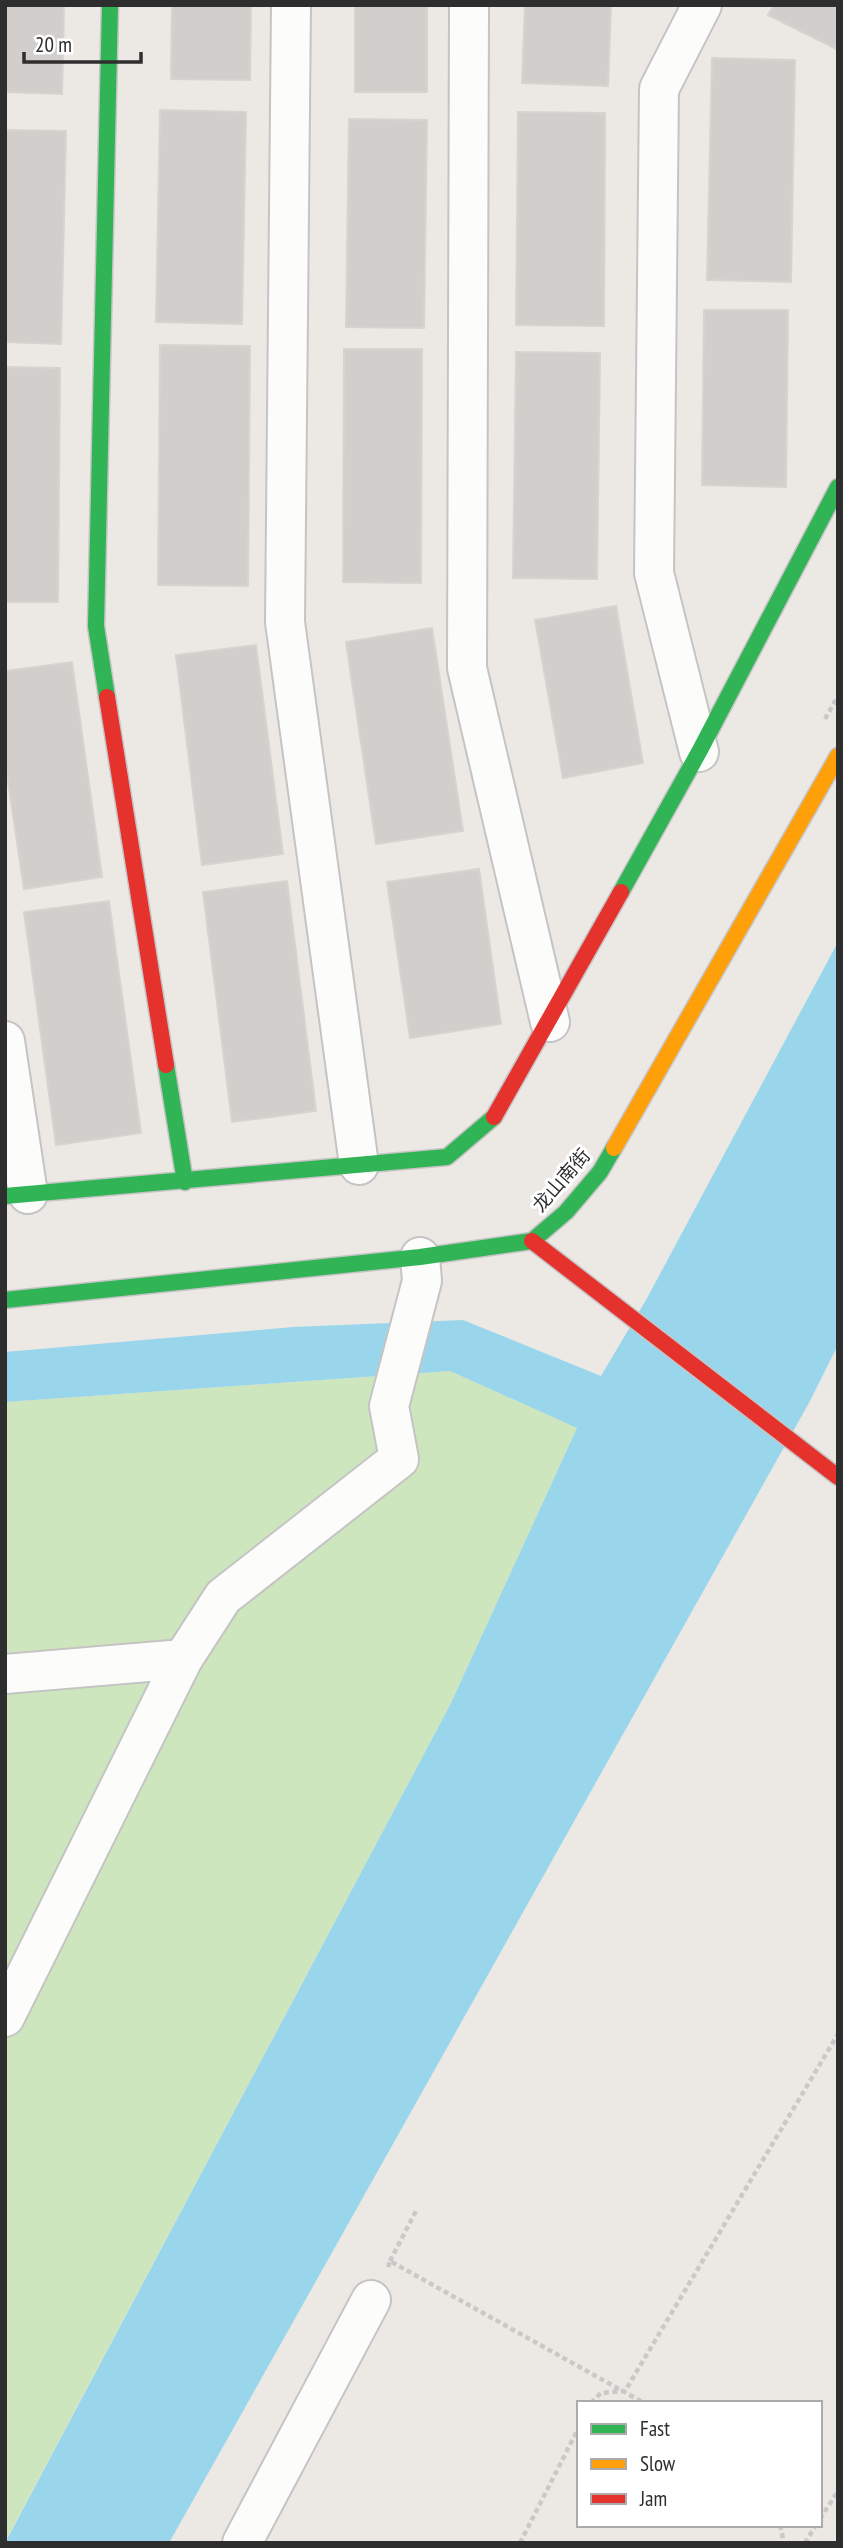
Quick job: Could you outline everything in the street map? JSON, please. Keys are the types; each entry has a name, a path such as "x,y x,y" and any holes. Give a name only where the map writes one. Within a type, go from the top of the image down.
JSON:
{"street":[{"path":"110,5 96,626 185,1182"},
{"path":"291,5 285,622 359,1166"},
{"path":"469,5 467,668 550,1022"},
{"path":"699,752 654,573 659,89 702,5"},
{"path":"5,1041 17,1195 447,1157 498,1114 699,752 838,487"},
{"name":"龙山南街","path":"5,1300 420,1257 531,1241 566,1212 600,1172 838,756"},
{"path":"531,1241 635,1318 838,1477"},
{"path":"5,2017 183,1659 223,1597 399,1459 389,1406 422,1281 420,1257"},
{"path":"5,1674 183,1659"},
{"path":"242,2543 371,2300"}],"path":[{"path":"625,2391 838,2034"},
{"path":"371,2300 416,2211"},
{"path":"390,2261 641,2401"},
{"path":"593,2401 601,2393 625,2391"},
{"path":"520,2543 577,2431"},
{"path":"822,2512 838,2491"},
{"path":"805,2543 815,2527"}],"green space":[{"path":"450,1371 577,1428 450,1705 5,2542 5,1402"}],"water":[{"path":"838,942 838,1345 810,1401 169,2543 5,2543 450,1705 577,1428 450,1371 5,1402 5,1352 293,1327 463,1320 601,1376 646,1300"}],"building":[{"path":"5,5 64,5 62,94 5,92"},
{"path":"172,5 251,5 250,80 171,79"},
{"path":"355,5 427,5 427,92 355,92"},
{"path":"525,5 611,5 608,86 522,83"},
{"path":"774,5 838,5 838,50 768,15"},
{"path":"712,58 795,60 791,282 707,280"},
{"path":"160,110 246,112 242,324 156,322"},
{"path":"518,112 605,113 604,326 516,325"},
{"path":"349,119 427,120 424,328 346,327"},
{"path":"5,130 66,131 61,344 5,342"},
{"path":"704,310 788,310 786,487 702,485"},
{"path":"160,345 250,346 248,586 158,585"},
{"path":"344,349 422,349 421,583 343,582"},
{"path":"516,352 600,353 597,579 513,578"},
{"path":"5,367 60,368 58,602 5,602"},
{"path":"616,606 643,763 563,778 535,620"},
{"path":"432,628 463,831 376,844 346,642"},
{"path":"256,645 283,854 202,865 176,655"},
{"path":"72,662 102,877 24,889 5,762 5,671"},
{"path":"479,869 501,1024 410,1038 387,882"},
{"path":"287,881 316,1111 232,1122 203,892"},
{"path":"109,901 141,1133 56,1145 24,912"}],"traffic: fast":[{"path":"107,697 96,626 110,5"},
{"path":"621,892 699,752 838,487"},
{"path":"166,1065 185,1182"},
{"path":"5,1196 447,1157 494,1117"},
{"path":"5,1300 420,1257 532,1241 566,1212 600,1172 614,1148"}],"traffic: slow":[{"path":"614,1148 838,756"}],"traffic: jam":[{"path":"107,697 166,1065"},
{"path":"494,1117 621,892"},
{"path":"532,1241 838,1477"}]}
